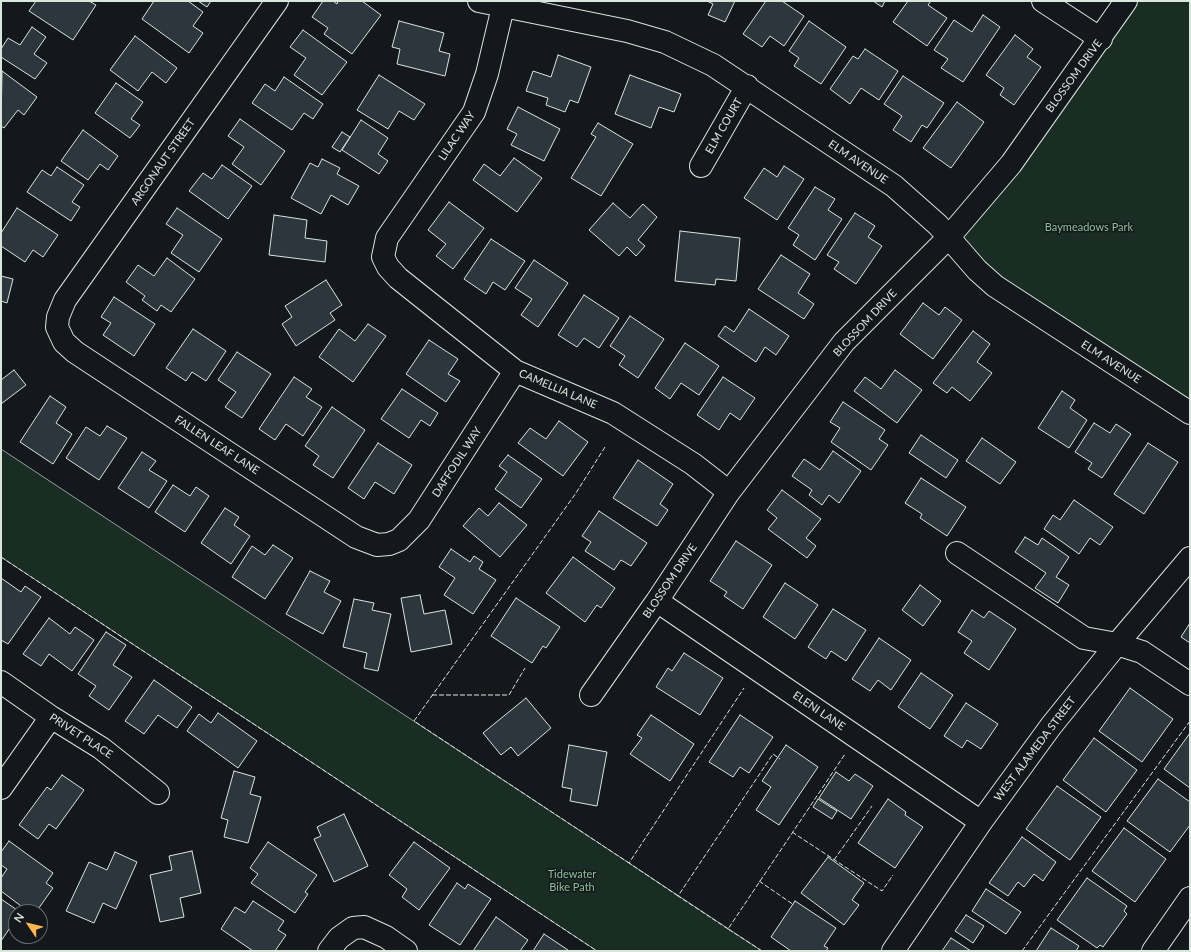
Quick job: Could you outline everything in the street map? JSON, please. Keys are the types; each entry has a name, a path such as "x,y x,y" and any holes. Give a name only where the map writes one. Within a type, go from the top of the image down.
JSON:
{"street":[{"name":"ARGONAUT STREET","path":"57,327 58,317 65,300 277,1"},
{"name":"ELM AVENUE","path":"479,1 627,31 665,42 713,65 747,86 894,186 938,225 948,238 995,286 1190,414"},
{"path":"1043,1 1101,39"},
{"name":"BLOSSOM DRIVE","path":"591,695 657,601 729,492 844,342 948,238 1011,164 1101,39 1126,1"},
{"name":"LILAC WAY","path":"392,231 474,112 487,74 503,7"},
{"name":"ELM COURT","path":"701,166 747,86"},
{"name":"CAMELLIA LANE","path":"392,231 387,238 384,258 388,267 398,278 515,371 613,412 693,464 729,492"},
{"name":"FALLEN LEAF LANE","path":"57,327 64,342 75,352 349,533 377,545 389,544"},
{"name":"DAFFODIL WAY","path":"389,544 399,540 419,520 515,371"},
{"path":"957,553 1084,638 1117,644 1142,652 1190,684"},
{"name":"WEST ALAMEDA STREET","path":"893,951 981,822 1051,726 1117,644 1190,558"},
{"name":"ELENI LANE","path":"657,601 981,822"},
{"name":"PRIVET PLACE","path":"1,682 50,717 101,748 158,793"},
{"path":"1,788 50,717"},
{"path":"1153,951 1190,898"},
{"path":"329,951 339,938 353,928 364,927 386,937 406,951"}],"green space":[{"name":"Baymeadows Park","path":"1126,1 1190,1 1190,413 995,286 948,238"},
{"name":"Tidewater Bike Path","path":"1,449 762,951 597,951 1,557"}],"building":[{"path":"36,1 89,1 96,5 73,40 29,11"},
{"path":"154,1 188,1 203,12 193,26 203,33 189,53 142,19"},
{"path":"198,1 211,1 207,7"},
{"path":"323,1 333,1 337,4 338,1 362,1 381,15 352,54 324,34 328,28 312,17"},
{"path":"707,1 735,1 725,22 708,15 713,4"},
{"path":"766,1 782,1 804,16 784,46 770,36 762,47 743,34"},
{"path":"873,1 885,1 882,7"},
{"path":"908,1 931,1 928,5 947,18 927,46 893,22"},
{"path":"983,15 1000,27 963,82 941,68 948,59 934,50 954,20 972,32"},
{"path":"399,21 444,33 439,51 450,54 445,76 397,64 400,49 392,47"},
{"path":"809,21 846,47 821,84 794,66 799,58 789,51"},
{"path":"32,27 46,37 34,54 47,63 35,79 1,57 1,49 8,38 20,45"},
{"path":"303,30 347,62 322,95 294,75 306,58 290,47"},
{"path":"1015,35 1033,49 1027,57 1041,67 1014,105 1000,95 1004,88 986,75"},
{"path":"135,36 177,68 166,83 152,72 138,91 110,70"},
{"path":"865,49 898,71 879,100 861,88 850,104 830,89 853,56 858,59"},
{"path":"558,55 591,67 578,103 570,100 565,112 546,105 548,98 526,91 533,71 551,77"},
{"path":"2,71 37,97 24,115 18,110 4,128 1,126"},
{"path":"379,75 425,104 414,120 399,111 388,129 357,110"},
{"path":"630,75 681,94 674,112 659,107 651,128 615,114"},
{"path":"903,76 944,103 927,128 922,125 911,142 893,130 902,116 884,104"},
{"path":"284,77 323,104 313,119 304,113 292,130 252,103 265,84 275,91"},
{"path":"116,83 143,102 131,119 140,125 130,138 95,113"},
{"path":"957,102 984,122 951,168 923,148"},
{"path":"518,107 560,129 544,161 511,145 517,134 507,129"},
{"path":"240,119 285,151 261,185 232,164 244,147 228,136"},
{"path":"361,120 388,138 378,154 388,161 379,174 342,150"},
{"path":"598,123 633,144 601,196 571,178 596,137 591,134"},
{"path":"83,130 118,156 108,170 100,164 88,180 61,161"},
{"path":"342,132 350,137 340,152 332,147"},
{"path":"514,158 542,178 517,212 473,180 484,164 500,176"},
{"path":"322,159 340,168 337,174 359,186 348,205 331,195 321,214 291,198 310,163 318,167"},
{"path":"222,165 252,186 228,219 189,191 203,173 212,179"},
{"path":"784,166 804,179 777,220 744,198 764,168 777,177"},
{"path":"57,167 84,185 72,202 80,207 71,221 27,192 42,170 51,176"},
{"path":"815,187 835,199 828,210 842,219 815,260 793,245 799,235 788,228"},
{"path":"449,202 484,228 453,269 436,256 446,244 428,230"},
{"path":"613,203 630,218 643,204 657,217 638,240 645,246 636,256 627,247 619,256 589,230"},
{"path":"17,208 58,235 43,257 33,250 25,262 1,246 1,233"},
{"path":"177,208 222,239 199,272 171,253 183,235 166,224"},
{"path":"855,213 875,226 868,237 882,246 856,284 834,269 839,262 827,255"},
{"path":"274,215 307,220 305,238 327,241 325,262 269,255"},
{"path":"680,231 740,238 736,281 716,279 715,285 675,281"},
{"path":"491,239 525,261 505,290 493,282 486,294 464,279"},
{"path":"781,255 810,274 798,293 814,304 804,319 758,289"},
{"path":"167,258 195,279 171,312 161,305 157,311 142,300 145,296 126,282 138,265 154,276"},
{"path":"534,260 568,283 538,327 521,315 532,299 515,288"},
{"path":"1,276 13,279 7,303 1,301"},
{"path":"326,280 342,305 330,313 335,320 296,346 282,324 292,317 285,306"},
{"path":"584,295 619,318 599,348 584,338 577,347 558,335"},
{"path":"114,297 155,324 134,356 103,335 111,323 101,317"},
{"path":"923,303 939,315 945,307 962,320 933,359 900,334"},
{"path":"749,309 789,336 776,355 765,347 756,362 718,336 725,326 734,332"},
{"path":"630,316 664,339 638,378 619,365 625,356 610,346"},
{"path":"368,324 386,336 353,382 319,357 339,329 355,341"},
{"path":"193,329 226,351 206,381 192,372 186,381 166,368"},
{"path":"973,331 990,344 977,362 992,373 970,401 952,387 947,393 933,383"},
{"path":"429,340 458,359 448,374 460,381 446,402 406,374"},
{"path":"685,343 719,366 699,395 681,383 670,399 655,388"},
{"path":"237,352 271,374 242,418 225,407 236,392 218,380"},
{"path":"14,370 26,385 1,404 1,380"},
{"path":"895,370 922,390 897,423 854,391 865,377 881,389"},
{"path":"294,377 312,389 306,397 322,407 303,436 286,424 275,440 259,429"},
{"path":"723,377 755,398 740,420 730,413 719,430 697,415"},
{"path":"402,389 438,413 430,426 421,420 409,438 381,419"},
{"path":"1062,391 1075,400 1070,408 1087,420 1069,448 1038,428"},
{"path":"50,396 66,407 56,423 72,434 53,464 20,442"},
{"path":"843,402 885,430 879,439 888,445 871,470 831,442 840,428 830,422"},
{"path":"332,407 365,430 333,478 313,465 319,456 305,446"},
{"path":"559,421 588,442 563,476 518,443 530,428 546,439"},
{"path":"1094,423 1110,433 1116,424 1131,434 1102,478 1088,469 1092,463 1075,452"},
{"path":"107,426 127,438 99,480 66,458 86,427 100,436"},
{"path":"921,435 958,460 946,478 909,453"},
{"path":"982,438 1016,462 1000,484 966,461"},
{"path":"378,443 412,465 394,494 375,482 364,499 348,488"},
{"path":"1148,443 1178,462 1144,514 1114,494"},
{"path":"833,451 861,471 839,503 829,495 822,505 809,495 812,490 792,476 804,459 820,470"},
{"path":"142,452 156,461 149,470 167,481 149,508 118,488"},
{"path":"508,455 542,479 521,508 495,489 507,472 499,466"},
{"path":"638,460 673,484 660,504 668,510 657,526 613,498"},
{"path":"921,478 966,507 947,536 920,518 922,514 905,503"},
{"path":"173,485 190,496 196,487 209,496 185,532 155,512"},
{"path":"782,490 821,519 806,538 816,546 807,558 768,529 777,518 767,510"},
{"path":"1074,500 1113,527 1100,545 1090,538 1079,554 1044,529 1053,515 1060,520"},
{"path":"499,503 527,525 500,557 463,526 479,508 488,516"},
{"path":"225,508 239,517 234,525 250,536 231,564 201,543"},
{"path":"599,511 647,543 631,566 621,560 614,570 585,551 591,542 582,536"},
{"path":"1025,537 1038,545 1042,538 1069,557 1056,577 1069,585 1058,603 1035,588 1046,573 1015,552"},
{"path":"736,541 772,565 743,609 724,596 727,592 710,581"},
{"path":"273,545 293,558 265,599 232,577 252,546 265,555"},
{"path":"451,549 470,562 474,556 483,562 479,569 496,580 473,614 444,595 455,578 439,567"},
{"path":"573,557 615,588 601,608 597,605 585,622 546,593"},
{"path":"310,571 330,581 324,592 341,601 323,634 286,614"},
{"path":"1,578 21,592 25,586 41,597 8,644 1,640"},
{"path":"785,583 818,605 795,639 763,617"},
{"path":"920,585 941,601 923,626 902,610"},
{"path":"420,595 424,614 445,610 452,644 411,652 401,598"},
{"path":"516,598 560,627 546,648 543,646 532,663 491,636"},
{"path":"354,599 374,603 372,610 391,614 378,671 364,668 367,653 343,647"},
{"path":"833,609 866,630 846,661 831,651 826,659 808,647"},
{"path":"972,610 984,618 989,611 1016,629 989,670 964,653 972,641 958,632"},
{"path":"49,618 70,634 75,627 94,640 72,671 49,654 41,666 23,654"},
{"path":"1190,623 1190,643 1181,637"},
{"path":"106,632 126,645 113,665 132,677 109,710 89,696 96,686 78,674"},
{"path":"879,638 911,660 891,690 878,680 870,691 852,679"},
{"path":"684,653 723,678 700,715 656,687 668,668 672,671"},
{"path":"921,673 953,695 930,729 898,707"},
{"path":"154,680 192,707 177,728 158,715 144,734 125,721"},
{"path":"1130,688 1173,719 1142,762 1099,731"},
{"path":"526,698 551,728 518,756 511,747 501,755 483,733"},
{"path":"966,703 998,724 981,749 967,740 962,748 944,736"},
{"path":"218,713 257,741 238,768 187,731 199,714 211,723"},
{"path":"651,715 694,744 670,781 630,754 642,738 637,735"},
{"path":"740,715 773,737 749,773 740,767 733,777 709,762"},
{"path":"1190,733 1190,788 1164,769"},
{"path":"1094,738 1137,770 1106,812 1063,780"},
{"path":"569,745 607,752 597,806 570,801 572,789 562,787"},
{"path":"786,745 818,767 779,825 756,810 771,787 762,781"},
{"path":"234,771 255,777 250,794 261,797 248,843 224,837 228,820 221,818"},
{"path":"836,772 849,781 855,774 873,786 851,819 819,798"},
{"path":"62,775 84,790 56,829 49,824 38,839 19,825 47,787 51,790"},
{"path":"1158,779 1190,802 1190,825 1170,852 1127,821"},
{"path":"1057,786 1101,817 1070,860 1026,829"},
{"path":"818,799 837,811 832,819 813,807"},
{"path":"888,799 906,812 905,815 923,827 895,868 858,843"},
{"path":"344,814 368,866 334,882 314,839 321,836 317,827"},
{"path":"1124,828 1166,859 1135,902 1092,871"},
{"path":"1022,837 1056,862 1043,881 1034,874 1024,887 1018,882 1008,896 989,883"},
{"path":"9,841 53,873 46,883 53,888 42,904 18,904 1,891 1,878 7,869 1,865 1,852"},
{"path":"268,842 317,875 305,892 308,894 295,913 251,883 258,874 250,868"},
{"path":"414,842 450,868 419,910 402,897 407,889 389,875"},
{"path":"192,851 201,893 180,898 184,917 160,922 150,875 172,870 169,856"},
{"path":"115,852 137,862 116,909 103,903 94,923 66,911 89,862 107,870"},
{"path":"828,857 864,883 852,900 859,905 844,925 801,893"},
{"path":"1087,878 1127,906 1124,911 1127,914 1103,947 1100,945 1097,948 1057,920"},
{"path":"457,883 465,889 468,884 491,899 460,945 429,925"},
{"path":"986,889 1021,912 1006,934 972,911"},
{"path":"1,899 8,904 8,931 1,941"},
{"path":"253,901 284,921 278,930 286,935 275,951 253,951 221,929 235,907 245,913"},
{"path":"795,901 836,928 824,946 828,948 826,951 791,951 771,937"},
{"path":"966,915 984,926 973,943 955,931"},
{"path":"496,917 528,940 520,951 473,951"},
{"path":"1051,928 1079,946 1076,951 1036,951"},
{"path":"544,934 568,950 533,951"},
{"path":"951,938 971,951 942,951"}],"fence":[{"path":"605,447 576,493 414,721 629,863"},
{"path":"1,557 597,951"},
{"path":"432,695 509,695 525,668"},
{"path":"678,896 629,863 744,688"},
{"path":"1022,951 1190,721"},
{"path":"728,929 678,896 773,754 780,759"},
{"path":"762,951 728,929 845,754"},
{"path":"834,860 872,806"},
{"path":"792,832 882,891 893,875"},
{"path":"759,881 794,905"}]}
